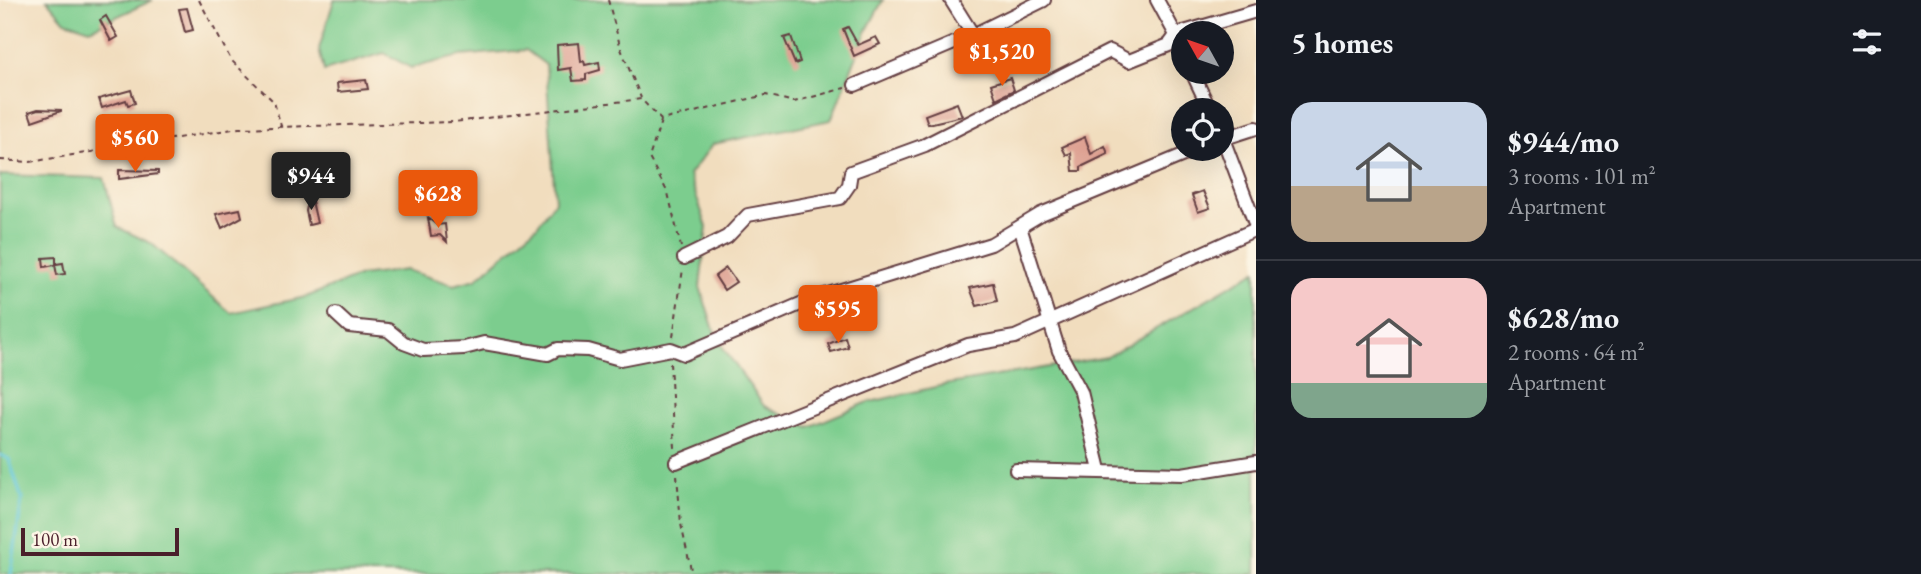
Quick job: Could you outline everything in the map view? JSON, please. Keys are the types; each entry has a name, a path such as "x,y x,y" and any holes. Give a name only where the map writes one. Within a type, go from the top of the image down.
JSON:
{"street":[{"path":"951,0 973,35"},
{"path":"855,85 973,35 1044,0"},
{"path":"1157,0 1171,24"},
{"path":"1222,21 1256,11"},
{"path":"684,258 727,237 748,215 840,198 849,185 851,172 925,145 1081,63 1110,51 1129,61 1171,42"},
{"path":"1234,134 1256,128"},
{"path":"337,314 349,326 388,330 404,343 423,350 464,348 484,343 548,354 558,349 587,350 620,359 671,349 684,354 812,299 991,244 1041,214 1171,160"},
{"path":"676,462 968,345 1015,337 1256,227 1231,161"},
{"path":"1020,227 1059,351 1081,392 1100,470"},
{"path":"1016,470 1182,474 1256,462"}],"path":[{"path":"199,0 231,60 274,102 281,128"},
{"path":"608,0 621,49 641,99 661,120"},
{"path":"661,120 766,95 794,102 855,85"},
{"path":"0,160 30,162 239,128 454,122 641,99"},
{"path":"661,120 649,158 668,193 684,258 671,349"}],"green space":[{"path":"47,0 153,0 90,29 65,21"},
{"path":"334,0 883,0 867,30 831,120 713,144 689,175 707,227 700,287 717,339 764,406 809,427 866,403 944,385 1107,357 1256,271 1256,574 0,574 0,175 104,178 117,227 151,243 231,313 306,297 360,276 406,270 454,285 476,279 537,226 555,201 546,65 526,50 460,56 411,68 384,53 324,71 319,49"}],"building":[{"path":"187,8 193,30 185,32 179,9"},
{"path":"106,16 118,37 111,41 100,20"},
{"path":"848,27 858,45 876,37 880,44 854,56 843,29"},
{"path":"791,36 800,62 795,64 784,38"},
{"path":"579,43 581,62 584,61 585,65 599,62 600,70 586,74 586,80 573,81 571,68 558,70 557,45"},
{"path":"1010,78 1014,90 996,99 991,84"},
{"path":"366,80 368,89 338,92 337,83"},
{"path":"131,90 135,103 128,105 126,100 102,108 99,99"},
{"path":"957,103 962,116 928,124 925,115"},
{"path":"38,109 61,111 32,121 29,112"},
{"path":"1085,137 1091,154 1105,146 1108,154 1081,167 1081,171 1073,171 1071,153 1066,155 1062,147"},
{"path":"119,170 158,171 158,174 119,179"},
{"path":"1203,191 1210,208 1198,212 1192,195"},
{"path":"310,192 317,223 309,225 306,211"},
{"path":"240,209 242,217 222,228 216,214"},
{"path":"428,218 437,225 445,224 447,242 440,235 431,236"},
{"path":"56,257 56,264 63,263 65,274 57,275 55,265 44,267 43,258"},
{"path":"726,268 736,282 724,290 715,276"},
{"path":"993,283 997,301 977,306 970,288"},
{"path":"845,337 848,347 831,352 828,344"}],"waterway":[{"path":"0,455 9,459 22,499 11,574"}]}
